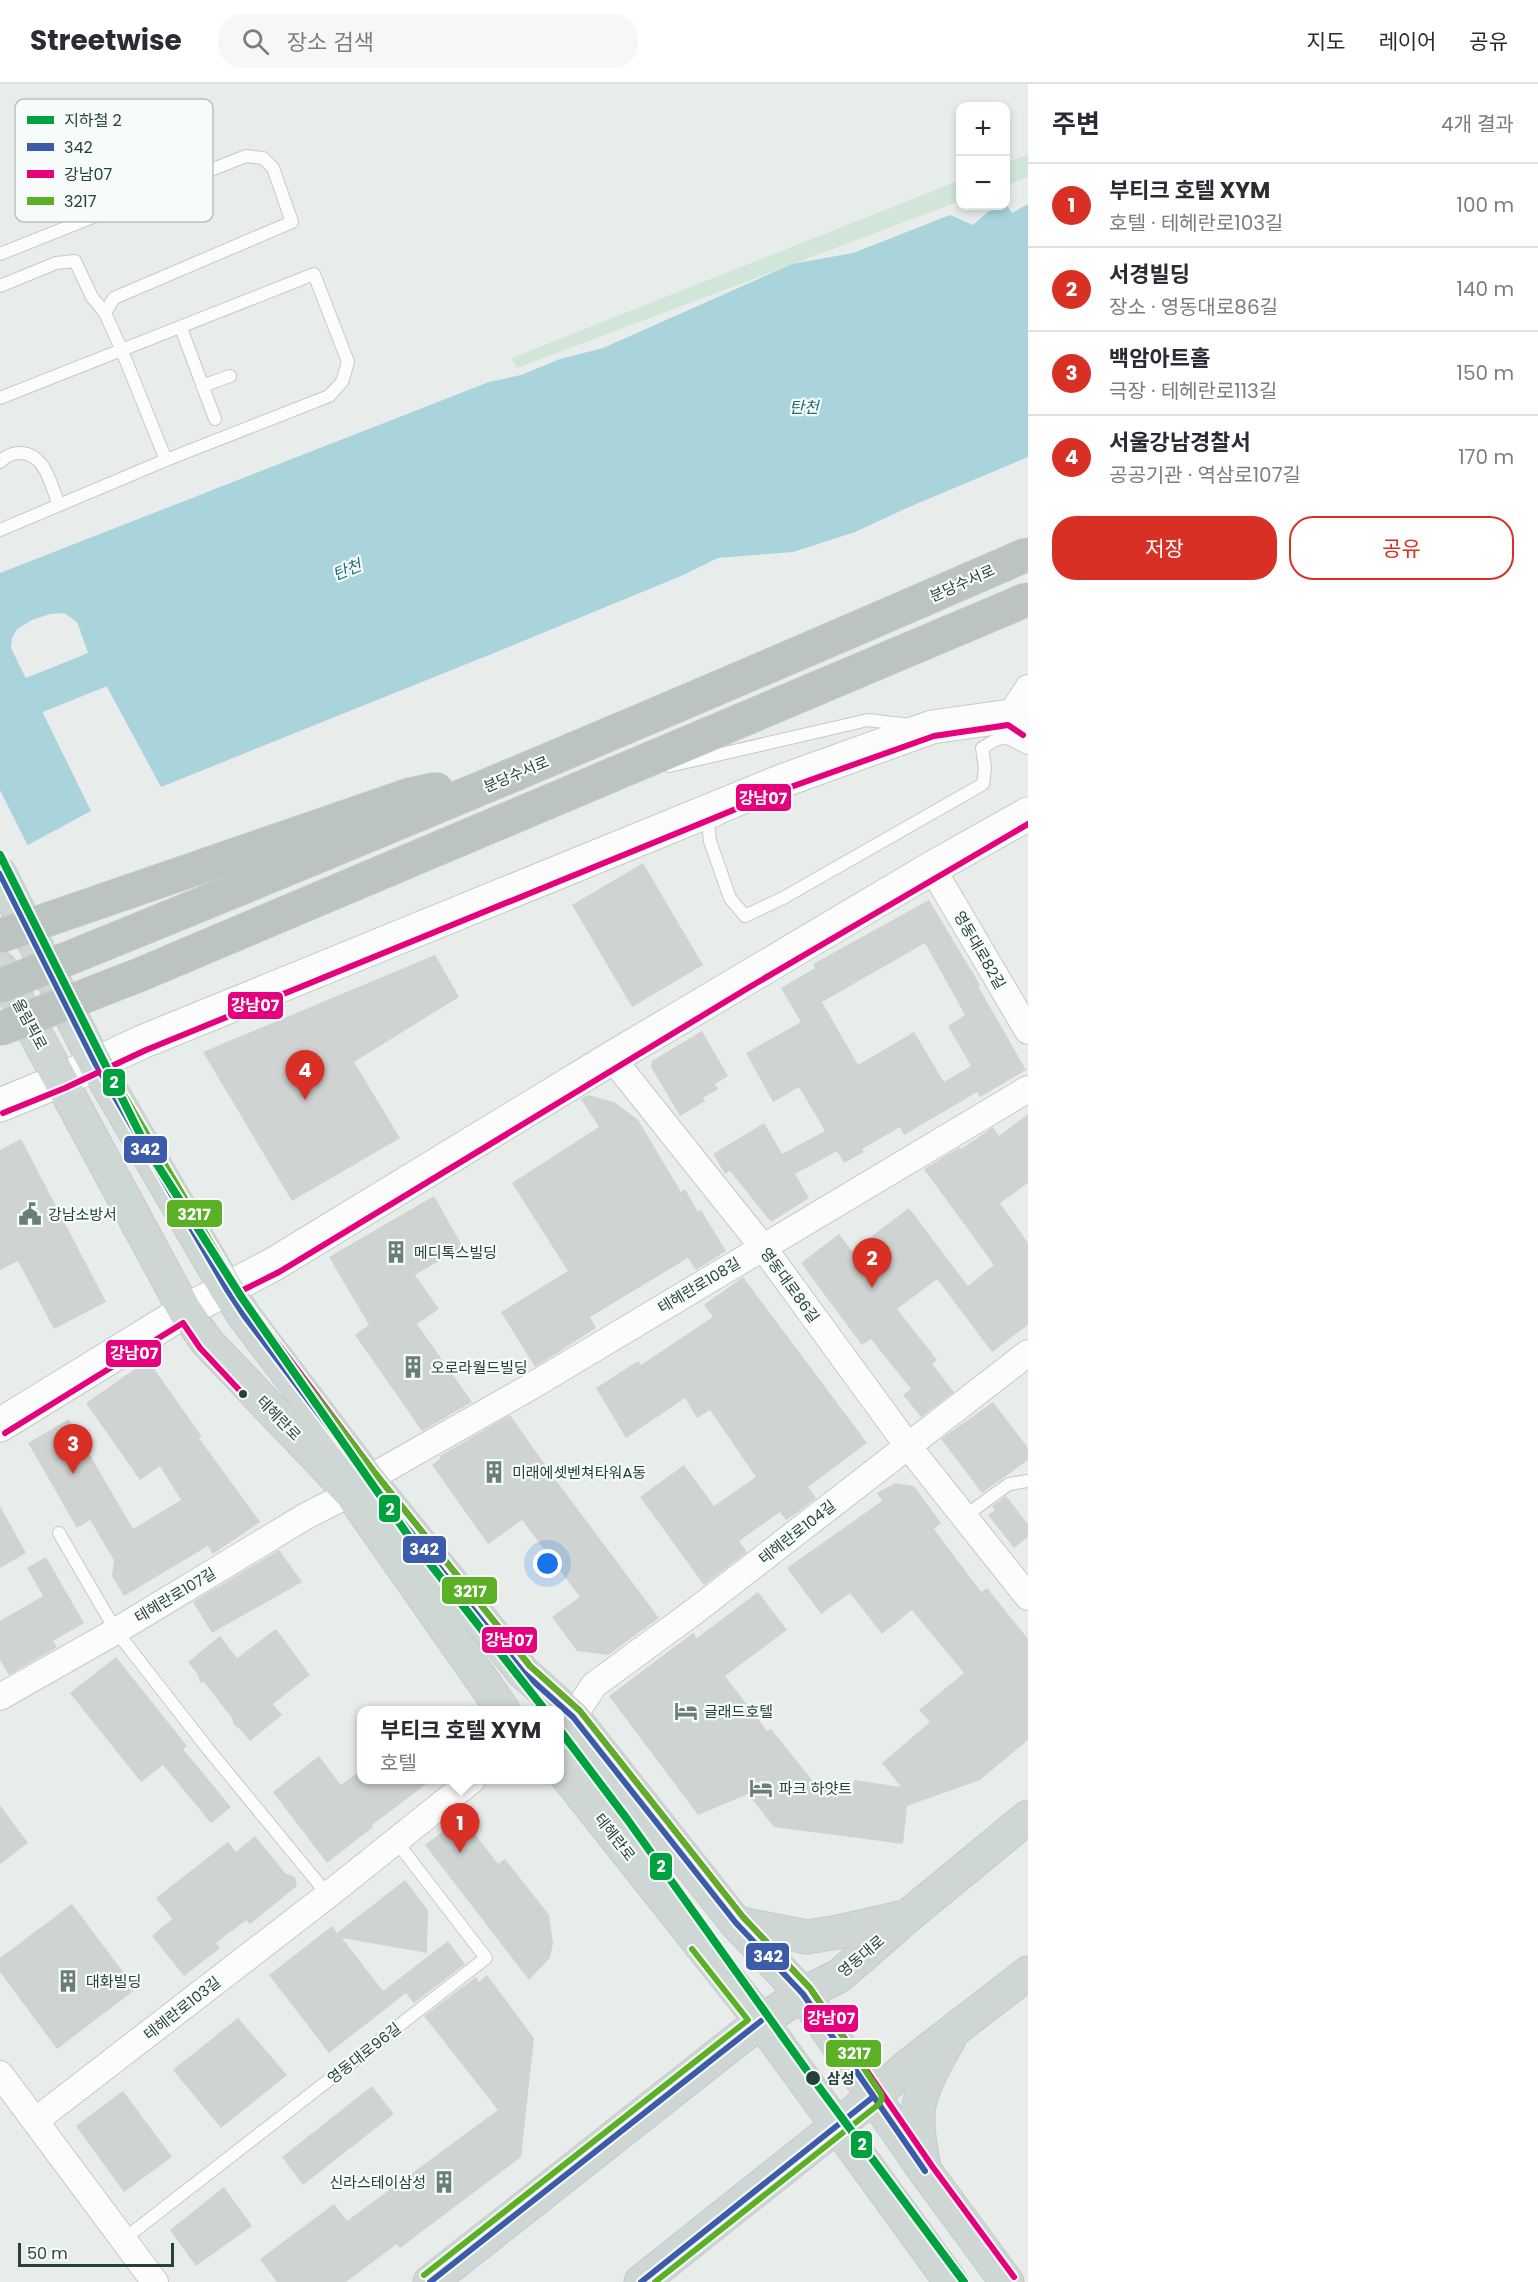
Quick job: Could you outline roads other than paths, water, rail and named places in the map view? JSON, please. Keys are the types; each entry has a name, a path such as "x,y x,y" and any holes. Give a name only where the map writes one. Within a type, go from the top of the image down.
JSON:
{"highway":[{"name":"분당수서로","path":"0,986 220,898 518,774 1028,554"},
{"path":"0,1029 172,961 1028,599"},
{"path":"0,936 409,795 518,774"},
{"path":"0,959 220,898"}],"main road":[{"path":"0,874 95,1063"},
{"name":"올림픽로","path":"0,968 61,1080"},
{"name":"테헤란로","path":"95,1063 226,1288 360,1486 500,1706"},
{"name":"테헤란로","path":"61,1080 185,1311 207,1342 360,1486 523,1672 561,1706"},
{"name":"테헤란로","path":"564,1709 573,1717 736,1923 803,1994 925,2171 1007,2282"},
{"name":"테헤란로","path":"564,1772 761,2021 951,2282"},
{"name":"영동대로","path":"430,2282 761,2021 803,1994 839,1976 1028,1817"},
{"path":"736,1923 807,1936 838,1932 909,1916"},
{"path":"641,2282 873,2097 909,2065 1028,1973"},
{"path":"925,2171 920,2146 919,2105 933,2068 954,2030"}],"street":[{"path":"0,1105 61,1080 95,1063 758,790 932,727 1012,727 1028,688"},
{"path":"0,1425 185,1311 274,1264 612,1058 932,868 1028,814"},
{"name":"영동대로82길","path":"932,868 1028,1031"},
{"name":"영동대로86길","path":"612,1058 762,1246 908,1446 1028,1598"},
{"name":"테헤란로108길","path":"360,1486 1028,1089"},
{"name":"테헤란로104길","path":"573,1717 594,1685 695,1611 1028,1353"},
{"name":"테헤란로107길","path":"0,1697 360,1486"},
{"name":"테헤란로103길","path":"35,2121 328,1895 466,1784"},
{"path":"0,2074 155,2282"}],"lane":[{"path":"105,313 114,298 292,222 273,168 263,158 246,156 213,169"},
{"path":"0,254 80,222"},
{"path":"0,286 56,263 75,261 92,297 105,313 166,460"},
{"path":"0,398 314,274 348,362 342,382 329,396 166,460 0,530"},
{"path":"181,328 215,419"},
{"path":"202,386 230,376"},
{"path":"0,462 15,453 28,453 42,465 59,506"},
{"path":"662,767 868,720 932,727"},
{"path":"1012,727 1010,738 1028,748"},
{"path":"758,790 740,808 708,824 710,842 730,898 745,916 783,898 983,784 985,768 982,748 1012,727"},
{"path":"965,1516 1009,1484 1028,1481"},
{"path":"59,1533 116,1631 208,1749 328,1895"},
{"name":"영동대로96길","path":"124,2239 486,1958 396,1841"}],"water":[{"name":"탄천","path":"1028,204 1028,457 855,532 793,552 718,558 681,576 494,653 161,787 87,650 77,622 64,613 50,614 32,620 17,629 12,638 11,648 91,811 0,860 0,573 489,382 521,375 560,359 603,348 792,264 853,253 950,215 973,225 988,212 1010,210 1012,213"}],"waterway":[{"name":"탄천","path":"0,709 146,650"}],"metro line":[{"name":"2","path":"0,855 148,1150 242,1298 412,1541 542,1706"},
{"name":"2","path":"564,1736 627,1819 813,2079 964,2282"}],"place":[{"name":"서울강남경찰서","path":"305,1100"},
{"name":"강남소방서","path":"30,1214"},
{"name":"메디톡스빌딩","path":"396,1252"},
{"name":"서경빌딩","path":"872,1288"},
{"name":"오로라월드빌딩","path":"413,1367"},
{"name":"미래에셋벤쳐타워A동","path":"494,1472"},
{"name":"백암아트홀","path":"73,1474"},
{"name":"글래드호텔","path":"686,1711"},
{"name":"파크 하얏트","path":"761,1788"},
{"name":"부티크 호텔 XYM","path":"460,1853"},
{"name":"대화빌딩","path":"68,1981"},
{"name":"삼성","path":"813,2078"},
{"name":"신라스테이삼성","path":"444,2182"}]}
